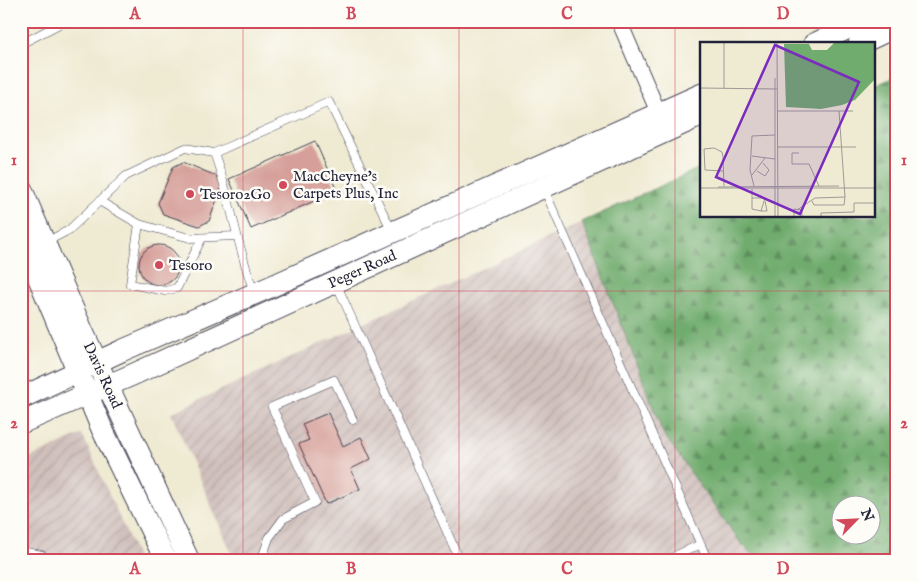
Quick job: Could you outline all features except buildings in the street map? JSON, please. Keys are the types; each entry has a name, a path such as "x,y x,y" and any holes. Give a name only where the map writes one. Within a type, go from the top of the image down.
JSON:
{"main road":[{"path":"818,42 864,21"},
{"path":"863,42 897,26"},
{"name":"Peger Road","path":"21,423 543,187 662,123 700,95"},
{"name":"Peger Road","path":"21,398 393,233 662,123 700,115"},
{"name":"Davis Road","path":"21,188 98,363 189,561"},
{"name":"Davis Road","path":"21,237 87,394 166,561"}],"street":[{"path":"619,21 662,123"}],"lane":[{"path":"21,44 52,24 65,21"},
{"path":"45,243 69,230 101,202 126,176 185,148 214,153 329,102 393,233"},
{"path":"214,153 226,186 236,236 255,294"},
{"path":"543,187 708,561"},
{"path":"101,202 139,224 190,238 236,236"},
{"path":"139,224 130,284 165,291 177,288 202,238"},
{"path":"135,254 143,258"},
{"path":"176,271 184,274"},
{"path":"336,281 460,561"},
{"path":"261,561 269,538 283,519 315,502 272,407 334,380 353,420"},
{"path":"664,561 700,544"},
{"path":"21,551 42,555 48,561"}],"shaded area":[{"path":"582,222 663,433 740,542 759,561 235,561 171,413"},
{"path":"82,434 139,561 21,561 21,462"}],"green space":[{"path":"897,76 897,561 759,561 740,542 663,433 582,222 700,168 700,218 876,218 876,85"}],"place":[{"name":"MacCheyne's Carpets Plus, Inc","path":"283,185"},
{"name":"Tesoro2Go","path":"190,194"},
{"name":"Tesoro","path":"159,265"}]}
